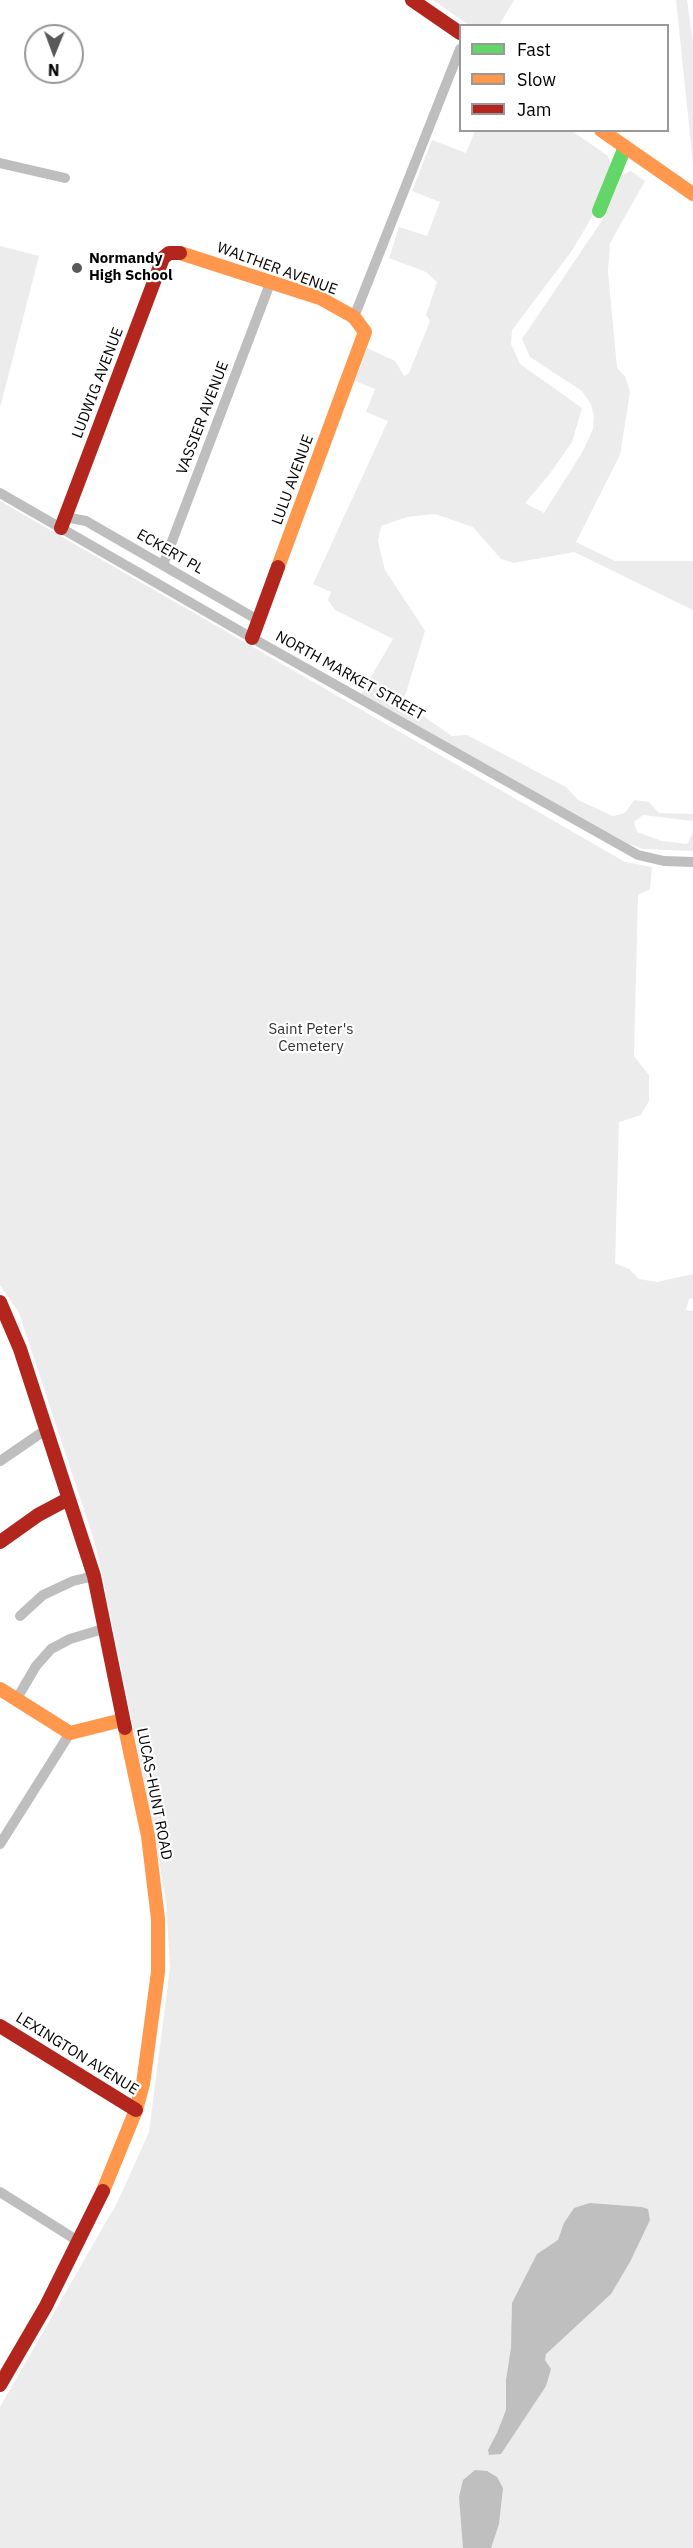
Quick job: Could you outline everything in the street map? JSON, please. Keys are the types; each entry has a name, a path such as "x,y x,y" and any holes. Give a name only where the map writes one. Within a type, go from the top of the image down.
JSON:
{"main road":[{"path":"412,0 459,32"},
{"path":"604,132 693,194"},
{"path":"599,211 625,147"},
{"name":"WALTHER AVENUE","path":"169,253 178,252 320,298 354,317 365,332"},
{"name":"LUDWIG AVENUE","path":"63,523 163,258 169,253"},
{"name":"LULU AVENUE","path":"252,638 365,332"},
{"name":"LUCAS-HUNT ROAD","path":"0,2385 5,2365 46,2306 113,2171 136,2110 158,1972 158,1919 148,1836 103,1629 94,1576 46,1429 2,1308"},
{"path":"0,1542 38,1515 68,1499"},
{"path":"0,1689 70,1733 122,1719"},
{"name":"LEXINGTON AVENUE","path":"0,2026 136,2110"}],"street":[{"path":"354,317 459,53"},
{"path":"0,163 65,178"},
{"name":"VASSIER AVENUE","path":"163,565 272,281"},
{"name":"NORTH MARKET STREET","path":"0,493 63,523 252,638 638,855 664,861 693,861"},
{"name":"ECKERT PL","path":"63,523 86,521 258,620"},
{"path":"0,1461 46,1429"},
{"path":"20,1616 43,1595 73,1581 94,1576"},
{"path":"16,1700 36,1665 51,1649 70,1639 103,1629"},
{"path":"0,1844 70,1733"},
{"path":"0,2192 78,2241"}],"green space":[{"path":"433,0 514,0 500,24 467,24"},
{"path":"676,0 687,0 693,43 693,164"},
{"path":"475,132 573,132 608,156 611,166 592,217 571,252 512,330 511,344 520,364 582,408 572,442 525,503 544,513 583,451 593,429 594,416 591,404 582,391 530,357 522,339 605,216 622,175 631,171 645,181 610,243 608,271 617,368 625,376 630,392 620,455 576,542 615,561 693,561 693,610 574,552 514,563 501,559 473,527 435,514 407,517 381,526 378,541 385,570 425,631 403,702 452,736 467,735 566,787 578,800 613,816 625,813 634,800 649,802 659,813 693,814 693,821 643,815 634,822 637,832 662,841 687,844 693,832 693,851 643,849 627,843 361,694 393,639 335,610 328,600 331,592 313,584 388,421 366,412 375,389 355,381 367,348 395,361 404,376 409,373 430,321 426,315 437,282 426,272 389,258 399,227 427,236 440,202 412,191 432,140 466,153"},
{"path":"0,246 39,256 0,408"},
{"name":"Saint Peter's Cemetery","path":"0,501 625,862 652,867 650,889 638,895 634,1056 649,1075 649,1101 641,1115 619,1122 615,1263 629,1269 639,1279 657,1282 693,1274 693,1298 689,1299 686,1310 693,1311 693,2548 0,2548 0,2407 118,2201 149,2132 170,1968 166,1903 154,1830 94,1540 19,1313 0,1285"}],"shaded area":[{"path":"590,2203 642,2207 648,2209 650,2220 630,2262 611,2294 546,2354 545,2360 551,2369 546,2386 501,2454 489,2455 488,2450 506,2410 512,2303 537,2254 558,2240 564,2223 574,2208"},
{"path":"475,2470 487,2471 497,2477 503,2488 499,2524 491,2548 463,2548 459,2497 463,2480"}],"traffic: fast":[{"path":"599,211 625,147"}],"traffic: slow":[{"path":"604,132 693,194"},
{"path":"180,253 320,298 354,317 365,332 278,567"},
{"path":"0,1689 70,1733 122,1720"},
{"path":"103,2191 136,2110 143,2084 158,1972 158,1919 148,1836 125,1728"}],"traffic: jam":[{"path":"412,0 459,32"},
{"path":"61,528 163,258 169,253 180,253"},
{"path":"252,638 278,567"},
{"path":"0,1302 20,1349 94,1576 125,1728"},
{"path":"0,1542 38,1515 68,1499"},
{"path":"0,2026 136,2110"},
{"path":"0,2385 46,2306 103,2191"}],"place":[{"name":"Normandy High School","path":"77,268"}]}
